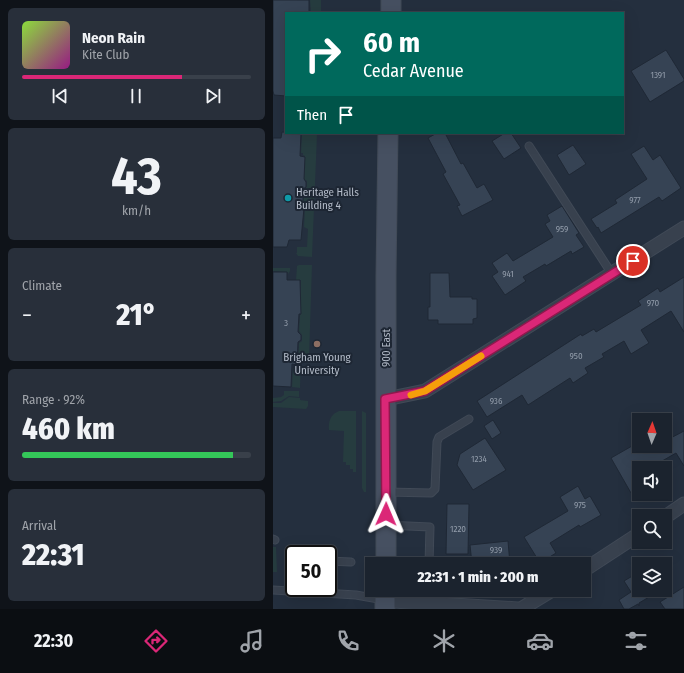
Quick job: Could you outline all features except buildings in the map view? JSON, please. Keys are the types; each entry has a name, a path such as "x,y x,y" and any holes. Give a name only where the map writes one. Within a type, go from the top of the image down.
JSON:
{"main road":[{"path":"391,0 391,12"},
{"name":"900 East","path":"386,557 387,492 385,399 388,134"}],"street":[{"path":"385,399 425,391 684,228"},
{"path":"672,512 684,504"},
{"path":"591,565 632,539"},
{"path":"385,600 520,609 540,597"}],"lane":[{"path":"529,146 612,274"},
{"path":"387,492 431,493 435,489 437,442 439,437 469,420"},
{"path":"386,525 430,527 429,557"},
{"path":"337,561 351,562"},
{"path":"273,590 285,590"},
{"path":"337,593 385,600"},
{"path":"427,604 428,597"}],"green space":[{"path":"310,0 321,0 321,12 311,12"},
{"path":"302,134 317,135 312,257 298,256 296,253 297,247 307,247 308,229 304,227 304,189 307,187 307,181 304,179 305,156 301,153"},
{"path":"312,265 309,359 301,359 300,388 292,387 293,368 298,366 299,343 302,341 302,335 299,331 301,315 301,280 296,280 297,266"},
{"path":"273,268 290,268 290,271 288,274 288,272 273,271"},
{"path":"284,391 299,391 299,397 289,396 281,401 273,402 273,398 284,395"},
{"path":"289,397 300,398 300,400 308,401 308,406 306,409 273,407 273,403 281,403"},
{"path":"339,411 356,411 356,472 353,472 353,469 350,469 350,465 346,465 346,462 343,462 344,431 329,430 331,418"},
{"path":"362,411 366,413 366,492 364,492 362,488"},
{"path":"273,547 276,547 277,572 273,572"}],"slow traffic":[{"path":"411,395 425,391 481,356"}],"place":[{"name":"Heritage Halls Building 4","path":"288,198"},
{"name":"Brigham Young University","path":"317,344"}],"route":[{"path":"386,514 385,399 425,391 633,261"}]}
